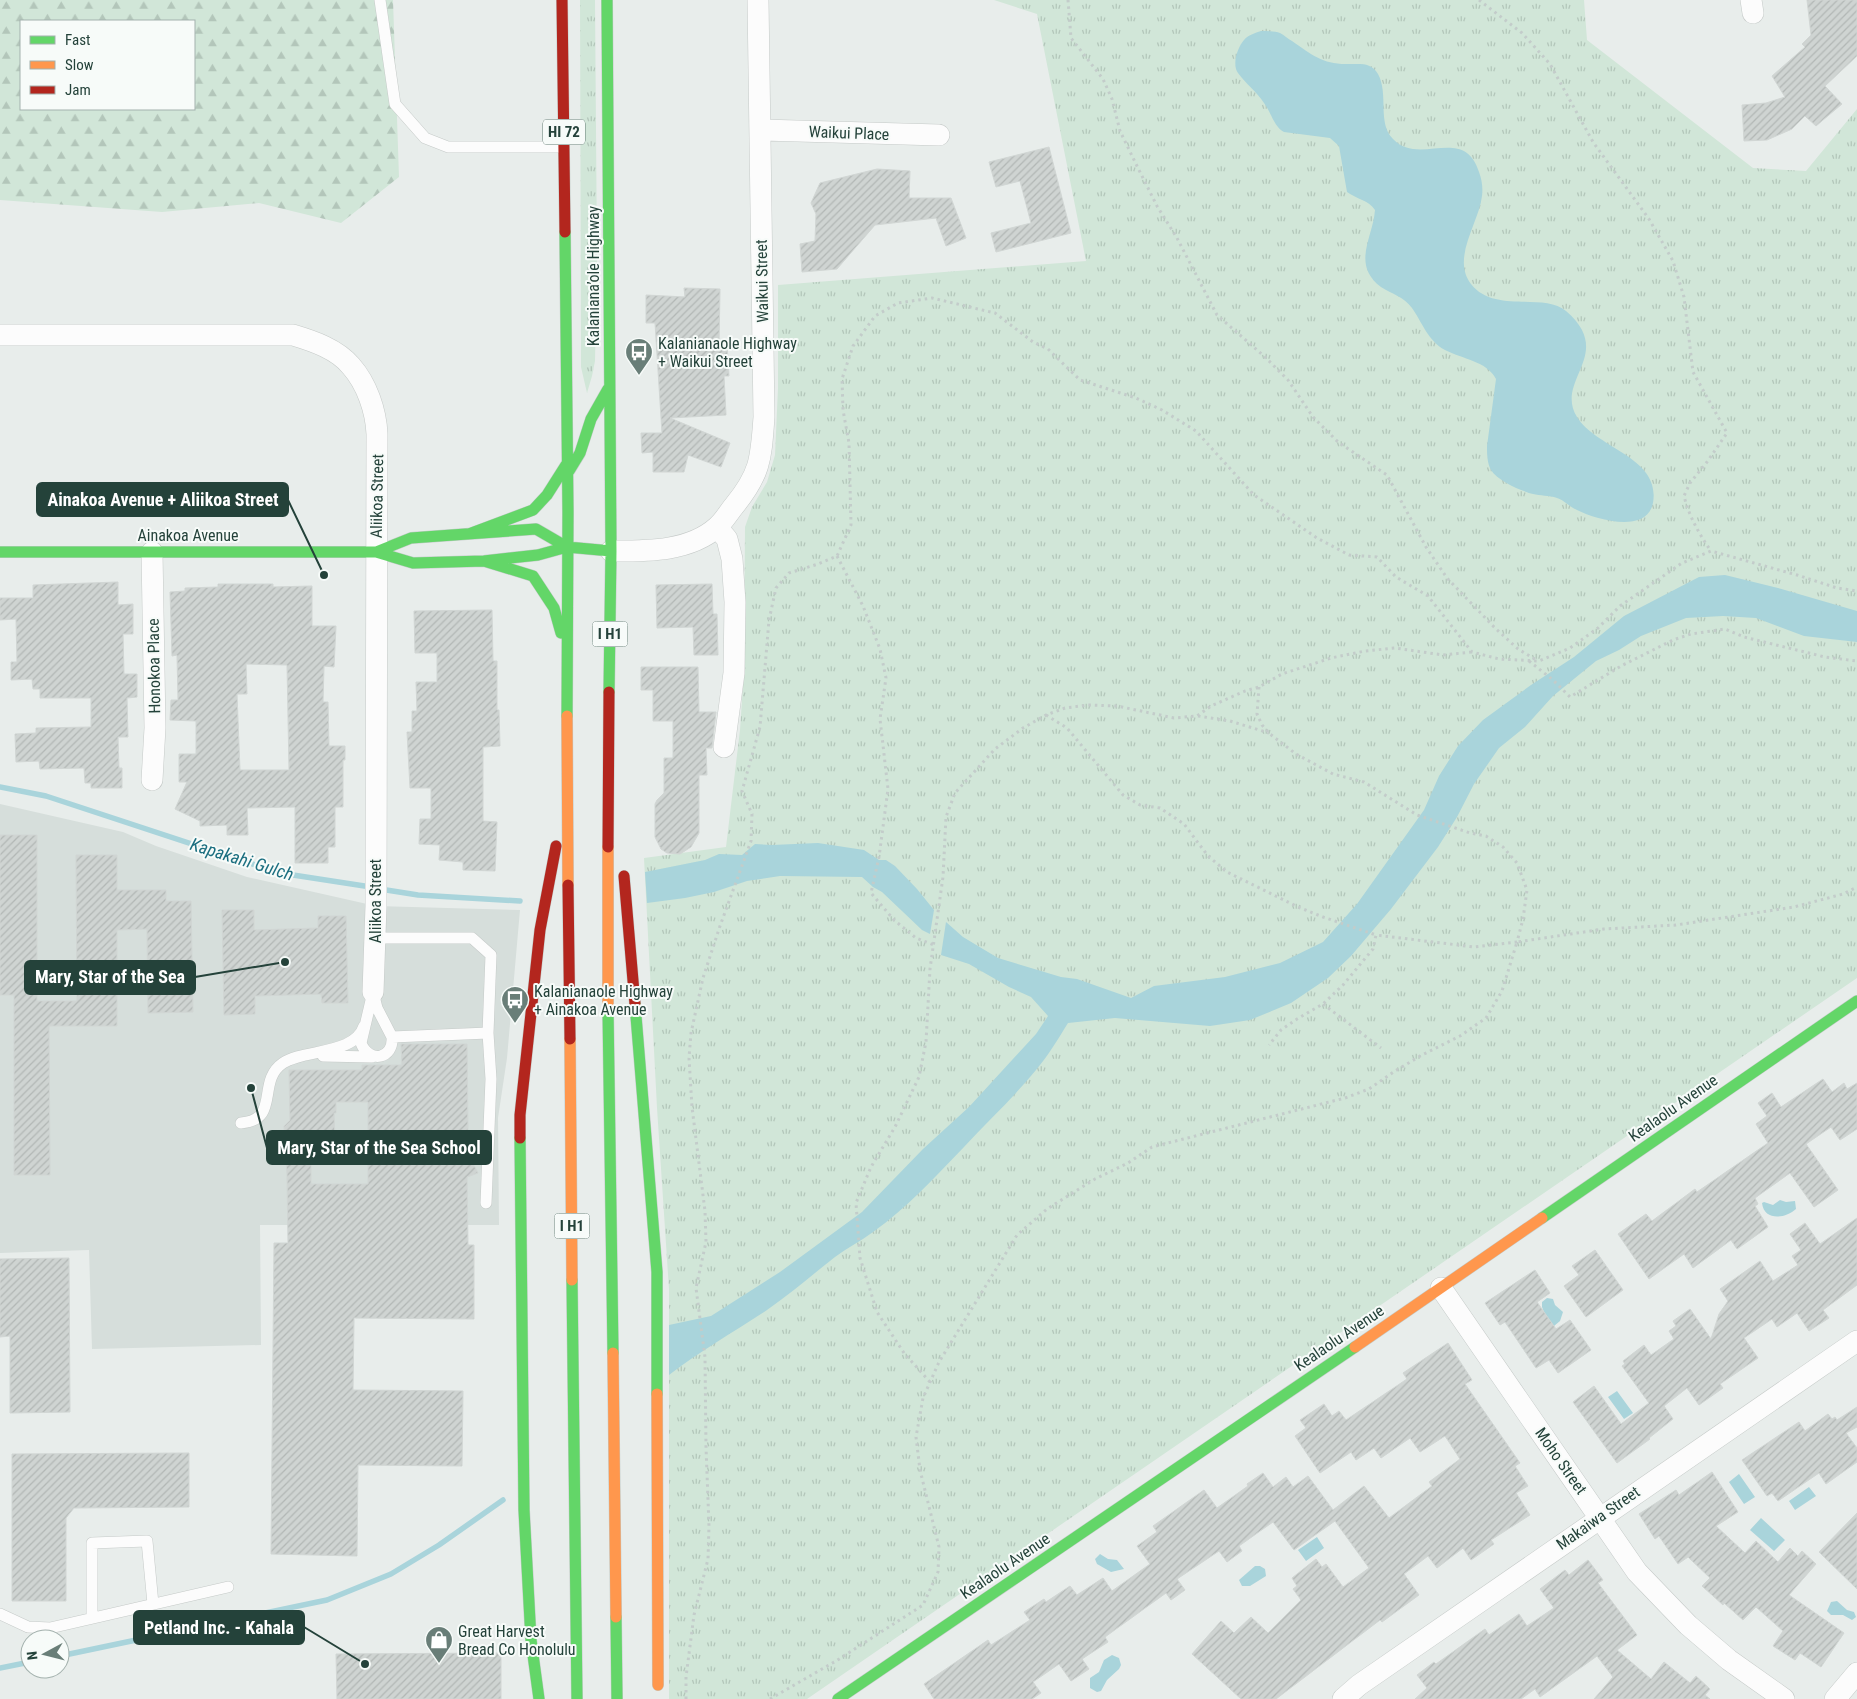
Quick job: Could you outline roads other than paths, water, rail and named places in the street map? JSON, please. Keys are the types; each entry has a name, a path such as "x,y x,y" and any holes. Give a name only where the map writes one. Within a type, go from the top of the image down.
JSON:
{"main road":[{"name":"Kalaniana’ole Highway","path":"562,0 567,547"},
{"name":"Kalaniana’ole Highway","path":"607,0 611,551"},
{"path":"469,534 533,510 542,503 580,453 591,419 610,385"},
{"name":"Ainakoa Avenue","path":"376,552 411,538 536,529 567,547"},
{"name":"Ainakoa Avenue","path":"0,552 376,552 413,562 484,561 538,555 567,547 611,551"},
{"name":"I H1","path":"567,547 567,788 577,1699"},
{"name":"I H1","path":"611,551 607,925 617,1699"},
{"path":"484,561 528,574 538,582 554,608 567,659"},
{"path":"610,717 620,832"},
{"path":"539,1699 531,1640 524,1510 520,1114 540,930 567,788"},
{"path":"622,861 658,1272 658,1685 660,1699"},
{"name":"Kealaolu Avenue","path":"838,1699 1441,1288 1857,1001"},
{"path":"654,1699 658,1685"}],"street":[{"name":"Waikui Street","path":"611,551 674,547 697,539 718,526 747,489 759,466 764,417 758,0"},
{"name":"Waikui Place","path":"760,130 939,135"},
{"name":"Aliikoa Street","path":"0,335 293,335 315,342 336,353 351,365 371,402 376,419 378,510 376,552 376,938 372,992"},
{"path":"718,526 727,539 732,559 735,602 734,673 724,747"},
{"name":"Honokoa Place","path":"152,552 155,728 152,780"},
{"name":"Moho Street","path":"1441,1288 1637,1572 1688,1625 1729,1660 1784,1699"},
{"name":"Makaiwa Street","path":"1343,1699 1359,1684 1857,1341"},
{"path":"1835,1699 1857,1672"}],"lane":[{"path":"380,0 395,104 426,138 448,147 564,147"},
{"path":"376,938 472,938 491,955 488,1032 491,1079 486,1203"},
{"path":"372,992 361,1044 366,1053 375,1057"},
{"path":"304,1056 375,1057 389,1051 392,1037 377,1008 372,992"},
{"path":"241,1123 255,1120 263,1113 268,1085 278,1066 291,1059 348,1043 360,1034 364,1026"},
{"path":"392,1037 488,1032"},
{"path":"92,1618 92,1542 148,1541 153,1604"},
{"path":"0,1614 28,1627 50,1628 228,1587"}],"water":[{"path":"1261,31 1280,33 1312,55 1325,61 1340,64 1365,64 1372,67 1378,74 1381,82 1385,125 1393,139 1404,146 1415,149 1452,148 1463,151 1472,158 1480,175 1482,193 1480,206 1465,252 1466,274 1471,284 1481,293 1505,301 1545,303 1557,306 1566,311 1580,326 1586,340 1585,354 1573,391 1572,404 1577,417 1586,428 1638,464 1647,475 1653,487 1653,503 1649,513 1641,519 1620,522 1596,517 1577,510 1557,498 1533,494 1516,488 1494,474 1488,461 1487,446 1496,379 1487,368 1445,350 1434,342 1409,304 1381,287 1372,278 1365,260 1375,210 1366,202 1347,192 1339,146 1330,138 1281,130 1261,99 1236,70 1236,56 1241,43 1252,34"},
{"path":"1725,575 1857,611 1857,642 1804,636 1756,618 1723,616 1686,618 1641,636 1619,650 1596,661 1553,696 1525,727 1499,748 1474,784 1457,817 1438,847 1391,909 1351,956 1328,978 1291,1003 1250,1020 1210,1026 1115,1018 1068,1023 1045,1059 1019,1090 931,1181 897,1213 835,1257 767,1310 669,1375 669,1325 711,1316 780,1272 862,1212 923,1149 969,1107 1036,1034 1048,1016 1031,997 1009,987 969,964 941,955 946,922 963,937 998,958 1061,977 1077,979 1131,998 1154,986 1225,977 1280,963 1323,942 1357,904 1424,810 1439,776 1458,746 1483,720 1574,657 1624,616 1699,577"},
{"path":"818,843 864,850 879,860 886,860 895,866 934,910 930,934 922,930 882,892 862,877 780,876 747,881 714,892 685,898 647,903 645,872 705,860 719,854 742,855 755,844"},
{"path":"1780,1200 1786,1202 1795,1201 1796,1209 1781,1216 1767,1213 1762,1203 1773,1205"},
{"path":"1547,1298 1553,1299 1555,1305 1563,1312 1560,1321 1554,1326 1549,1325 1542,1307 1542,1302"},
{"path":"1617,1391 1633,1413 1624,1419 1608,1397"},
{"path":"1739,1474 1755,1497 1744,1504 1729,1482"},
{"path":"1809,1487 1816,1496 1795,1510 1789,1501"},
{"path":"1761,1518 1785,1540 1774,1551 1750,1530"},
{"path":"1317,1537 1324,1548 1306,1561 1298,1550"},
{"path":"1100,1554 1108,1559 1117,1560 1124,1569 1111,1572 1097,1564 1095,1559"},
{"path":"1255,1566 1265,1569 1266,1576 1250,1586 1242,1586 1239,1580"},
{"path":"1837,1601 1847,1610 1854,1612 1856,1617 1852,1620 1843,1615 1831,1615 1827,1611 1831,1602"},
{"path":"1112,1655 1119,1658 1121,1665 1107,1680 1101,1691 1097,1692 1090,1688 1090,1678 1099,1672 1104,1660"}],"waterway":[{"name":"Kapakahi Gulch","path":"0,787 46,796 280,873 371,887"},
{"name":"Kapakahi Gulch","path":"380,889 418,895 520,901"},
{"path":"70,1654 327,1600 391,1574 439,1545 503,1500"},
{"path":"0,1668 20,1664"}],"place":[{"name":"Kalanianaole Highway + Waikui Street","path":"639,376"},
{"name":"Ainakoa Avenue + Aliikoa Street","path":"324,575"},
{"name":"Mary, Star of the Sea","path":"285,962"},
{"name":"Kalanianaole Highway + Ainakoa Avenue","path":"515,1024"},
{"name":"Mary, Star of the Sea School","path":"251,1088"},
{"name":"Petland Inc. - Kahala","path":"365,1664"},
{"name":"Great Harvest Bread Co Honolulu","path":"439,1664"}]}
